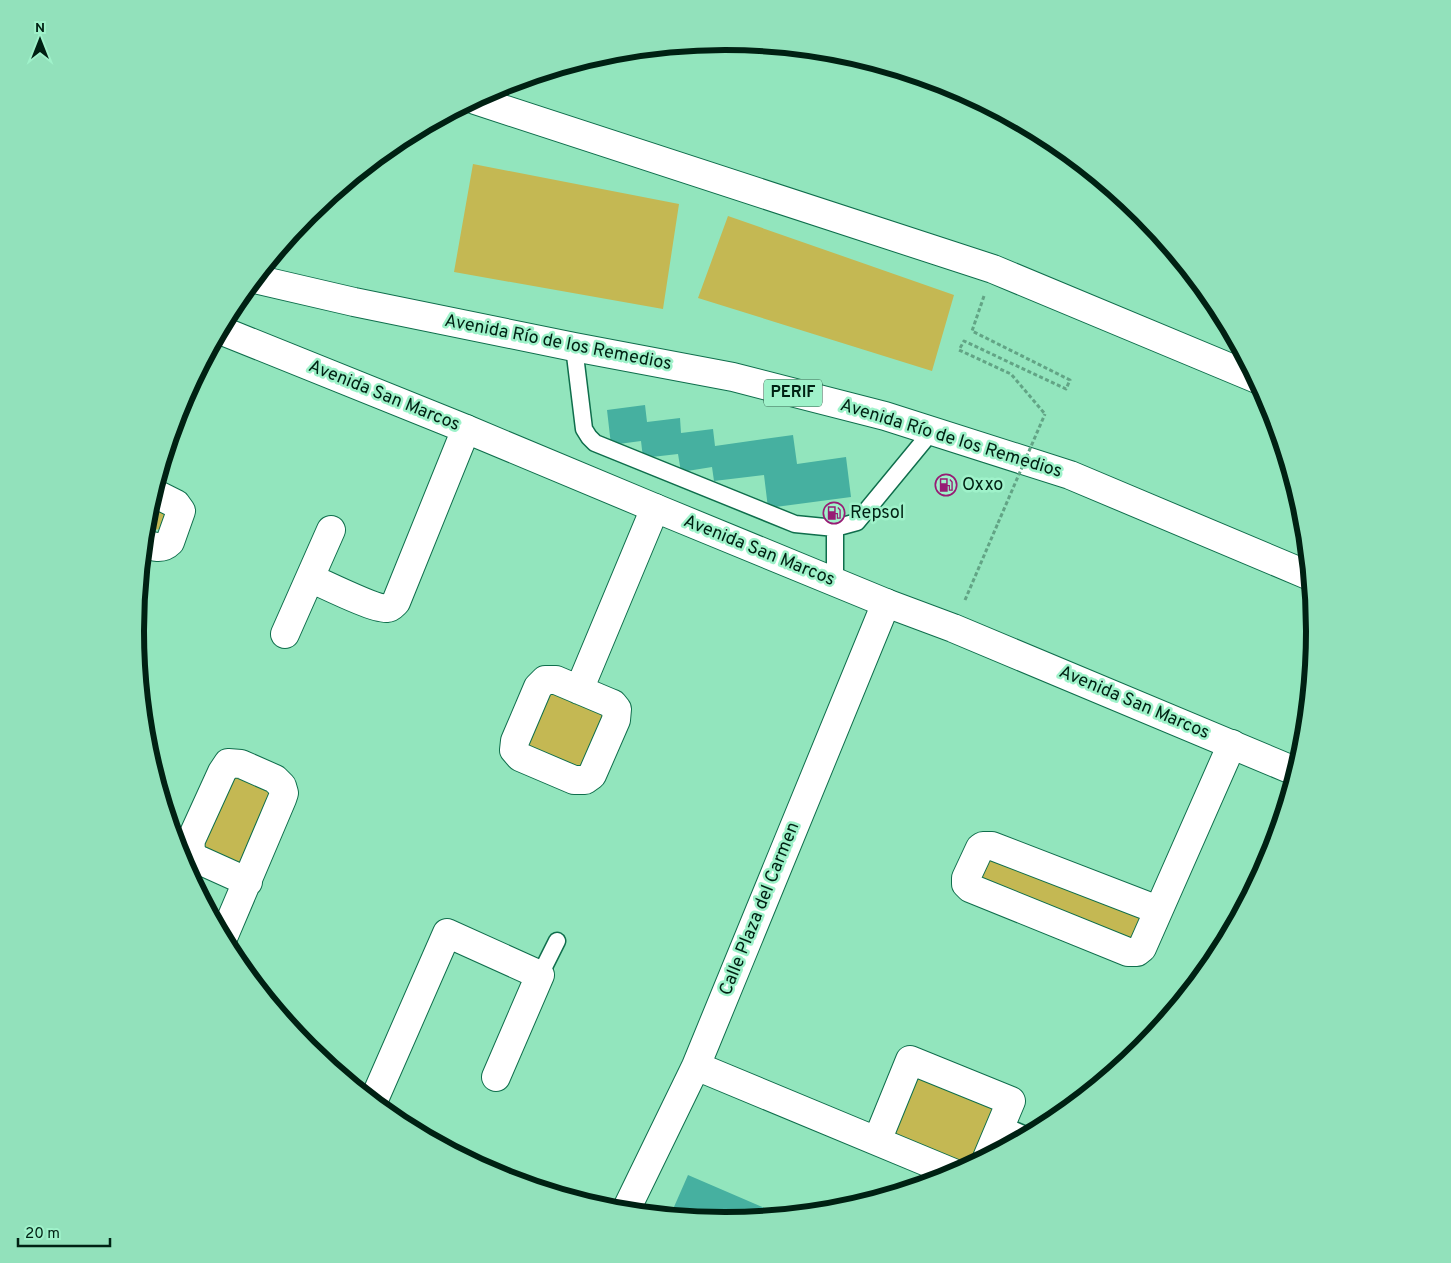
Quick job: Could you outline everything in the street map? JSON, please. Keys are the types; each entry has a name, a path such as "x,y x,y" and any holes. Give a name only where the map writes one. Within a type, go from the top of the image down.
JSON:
{"main road":[{"path":"484,103 993,269 1248,376"},
{"name":"Avenida Río de los Remedios","path":"262,281 354,302 733,377 885,416 1070,475 1304,573"},
{"name":"Avenida San Marcos","path":"227,333 466,429 835,582 953,628 1290,769"},
{"path":"310,578 377,607 389,608 396,602 466,429"},
{"path":"151,545 164,547 170,542 181,511 176,504 160,496"},
{"path":"579,690 655,508"},
{"path":"285,634 331,530"},
{"name":"Calle Plaza del Carmen","path":"629,1205 696,1066 886,602"},
{"path":"1158,910 992,846 980,848 966,878 966,884 970,888 1132,952 1137,952 1142,948 1232,744"},
{"path":"227,930 248,882"},
{"path":"376,1096 447,933 540,976 496,1077"},
{"path":"877,1141 910,1060 1012,1101 991,1148"},
{"path":"696,1066 946,1170"}],"lane":[{"path":"574,347 584,429 589,438 596,443 796,524 835,528 857,522 932,431"},
{"path":"835,528 835,582"},
{"path":"540,976 557,941"},
{"path":"1002,1125 1020,1133"}],"path":[{"path":"953,628 1045,414 1012,374 959,350 964,341 1066,389 1070,380 972,331 993,269"}],"shaded area":[{"path":"473,164 679,204 663,309 454,272"},
{"path":"728,216 954,295 932,371 698,298"},
{"path":"158,507 163,510 166,517 160,529 154,530"},
{"path":"549,692 605,715 581,770 525,747"},
{"path":"232,773 275,792 240,868 198,848"},
{"path":"984,850 1146,916 1133,947 971,881"},
{"path":"920,1074 994,1105 972,1158 959,1164 894,1137"}],"building":[{"path":"645,405 647,422 680,418 681,433 713,429 715,446 793,435 797,464 846,457 851,497 768,508 764,475 714,481 712,467 681,472 678,454 643,458 641,441 611,445 607,410"},
{"path":"688,1175 772,1211 726,1213 672,1210"}],"place":[{"name":"Oxxo","path":"946,485"},
{"name":"Repsol","path":"834,513"}]}
